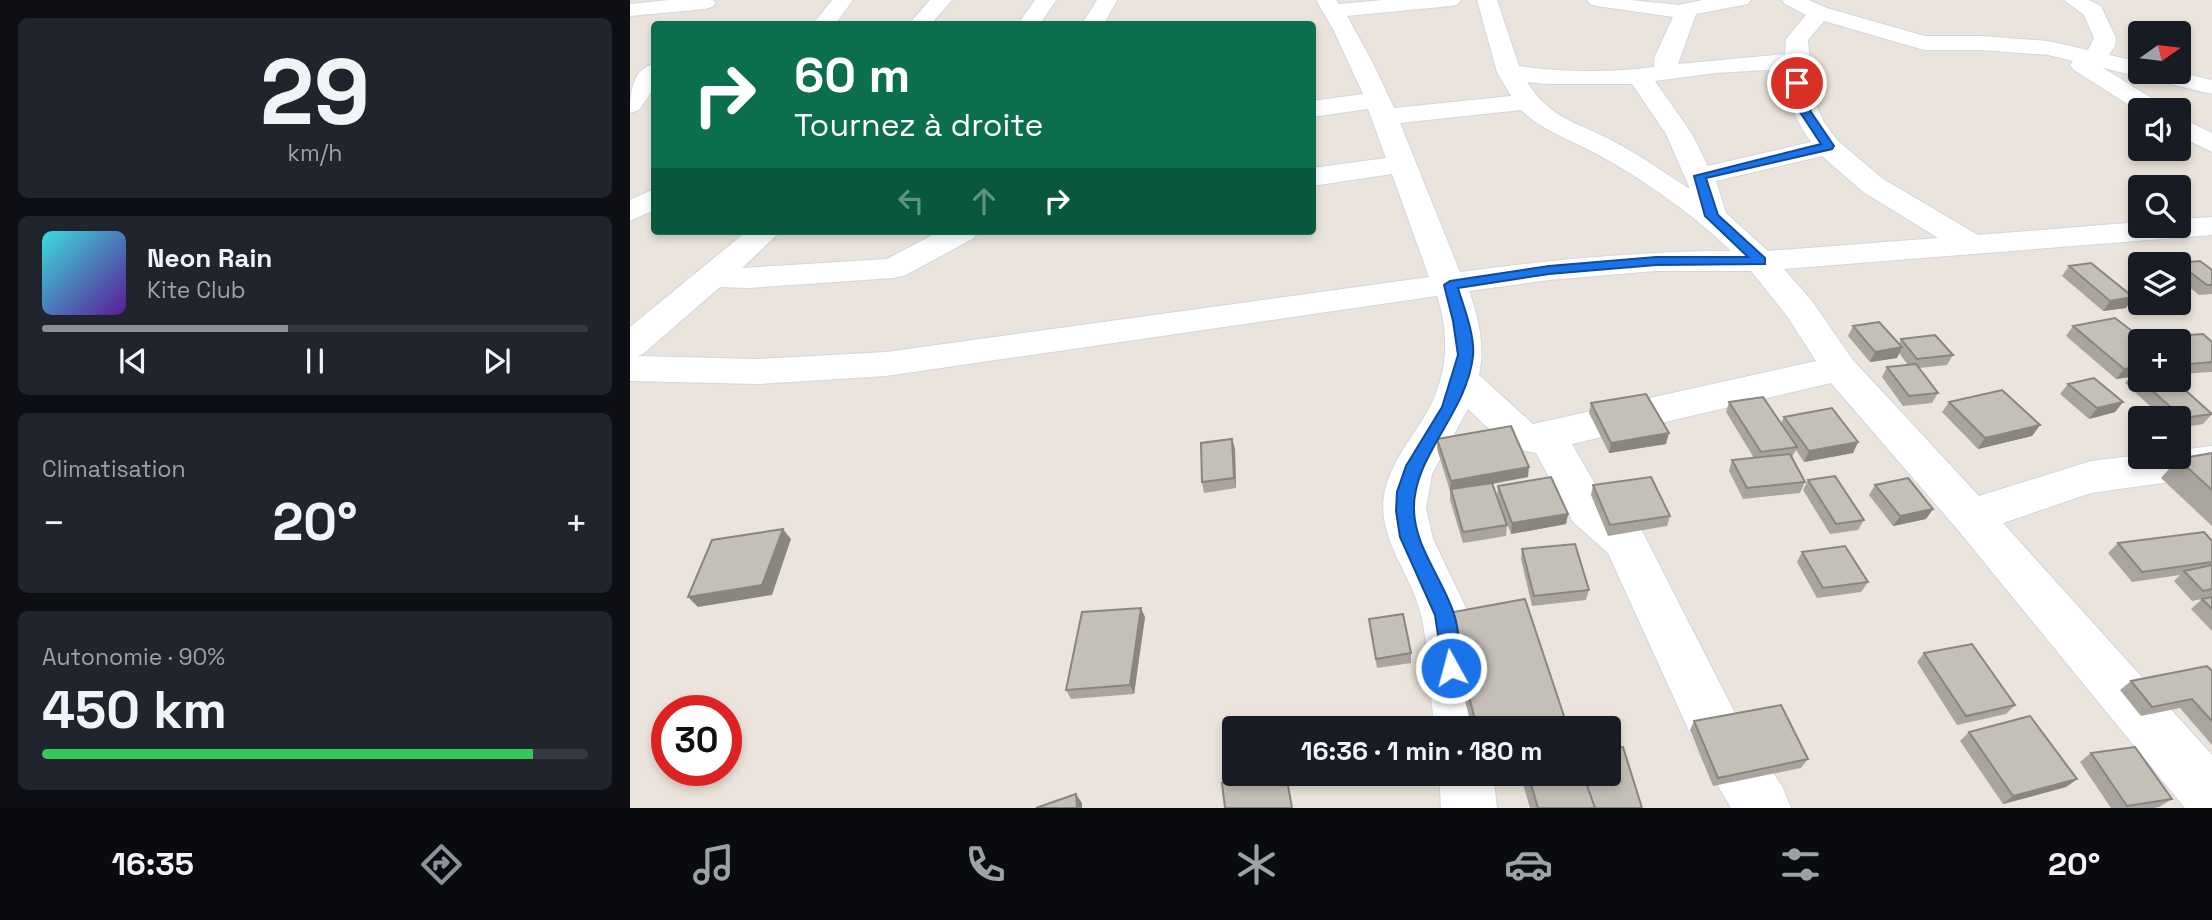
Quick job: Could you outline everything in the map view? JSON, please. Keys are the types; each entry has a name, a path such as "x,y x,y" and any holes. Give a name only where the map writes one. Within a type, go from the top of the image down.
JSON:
{"street":[{"path":"826,21 843,0"},
{"path":"923,21 942,0"},
{"path":"1031,21 1046,0"},
{"path":"1095,21 1107,0"},
{"path":"1451,0 1332,21 1380,109 1450,285 1460,321 1466,355 1461,380 1450,407 1414,466 1406,492 1405,511 1409,537 1445,615 1459,716"},
{"path":"1486,0 1510,72 1527,102 1548,121 1606,148 1712,216 1760,261 1800,309 1839,368 1911,452 1972,517 2212,797"},
{"path":"1597,0 1633,7 1686,12"},
{"path":"1652,75 1667,56 1686,12 1691,7 1741,0"},
{"path":"1791,0 1819,13 1924,43 2010,45 2060,50 2128,66"},
{"path":"2074,0 2093,11 2105,38 2104,46 2094,57"},
{"path":"630,10 707,2"},
{"path":"688,21 707,2"},
{"path":"1819,13 1797,39 1797,83 1806,112 1828,146 1883,192 1973,245"},
{"path":"2060,50 2135,98"},
{"path":"1510,72 1548,77 1652,75 1797,60"},
{"path":"630,105 651,75"},
{"path":"1652,75 1700,176 1712,216"},
{"path":"2191,82 2212,87"},
{"path":"1316,108 1380,109 1527,102"},
{"path":"2191,132 2212,144"},
{"path":"1700,176 1828,146"},
{"path":"1316,176 1401,164"},
{"path":"630,212 651,200"},
{"path":"630,368 679,372 818,371 886,364 1549,270 1656,261 1760,261 2212,226"},
{"path":"630,346 761,235"},
{"path":"712,277 749,278 894,268 956,235"},
{"path":"1461,380 1522,437 1547,438 1839,368"},
{"path":"1547,438 1588,510 1625,542 1719,737 1763,808"},
{"path":"1972,517 2019,498 2091,477 2212,461"},
{"path":"1467,786 1469,808"}],"building":[{"path":"2200,261 2212,270 2212,285 2207,285 2191,273 2191,262"},
{"path":"2091,263 2128,293 2128,298 2110,301 2069,266"},
{"path":"2115,318 2129,329 2128,368 2124,369 2073,326"},
{"path":"1879,322 1902,347 1875,352 1853,326"},
{"path":"2203,334 2212,342 2212,362 2191,364 2191,335"},
{"path":"1935,335 1953,355 1917,359 1901,339"},
{"path":"1916,364 1938,393 1909,396 1887,367"},
{"path":"2094,378 2123,402 2097,408 2068,384"},
{"path":"2002,390 2040,425 1985,438 1949,402"},
{"path":"2154,392 2187,392 2212,414 2191,417 2191,406 2169,406"},
{"path":"1646,394 1669,433 1611,443 1591,403"},
{"path":"1763,397 1797,447 1761,452 1729,402"},
{"path":"1832,408 1858,442 1809,451 1784,417"},
{"path":"1511,426 1529,467 1451,481 1437,439"},
{"path":"1232,439 1234,478 1202,482 1201,443"},
{"path":"2212,453 2212,490 2189,469 2191,457"},
{"path":"1790,454 1805,482 1747,488 1732,460"},
{"path":"1835,476 1864,520 1836,524 1808,480"},
{"path":"1551,477 1568,514 1512,523 1498,486"},
{"path":"1651,477 1670,516 1610,525 1593,485"},
{"path":"1908,478 1933,509 1900,516 1875,485"},
{"path":"1492,483 1507,525 1463,532 1451,489"},
{"path":"783,529 762,585 688,597 712,540"},
{"path":"2204,532 2212,541 2212,562 2142,572 2118,543"},
{"path":"1575,544 1589,590 1534,596 1522,549"},
{"path":"1845,546 1868,582 1823,588 1802,552"},
{"path":"2212,565 2212,589 2203,591 2184,571"},
{"path":"2212,597 2212,609 2202,599"},
{"path":"1525,599 1564,716 1474,716 1448,613"},
{"path":"1141,608 1130,685 1066,690 1082,612"},
{"path":"1403,614 1411,653 1376,659 1369,619"},
{"path":"1972,644 2015,705 1966,716 1924,653"},
{"path":"2207,666 2212,671 2212,721 2192,699 2152,707 2131,681"},
{"path":"1781,705 1808,759 1718,778 1694,721"},
{"path":"2030,716 2077,779 2013,796 1969,732"},
{"path":"1621,747 1642,808 1595,808 1587,786 1621,786"},
{"path":"2135,747 2172,799 2127,806 2091,753"},
{"path":"1222,786 1288,786 1292,808 1225,808"},
{"path":"1532,786 1587,786 1595,808 1538,808"},
{"path":"1076,794 1077,808 1036,808"}],"route":[{"path":"1451,668 1445,615 1409,537 1405,511 1406,492 1414,466 1450,407 1461,380 1466,355 1450,285 1549,270 1656,261 1760,261 1712,216 1700,176 1828,146 1806,112 1797,83"}]}
